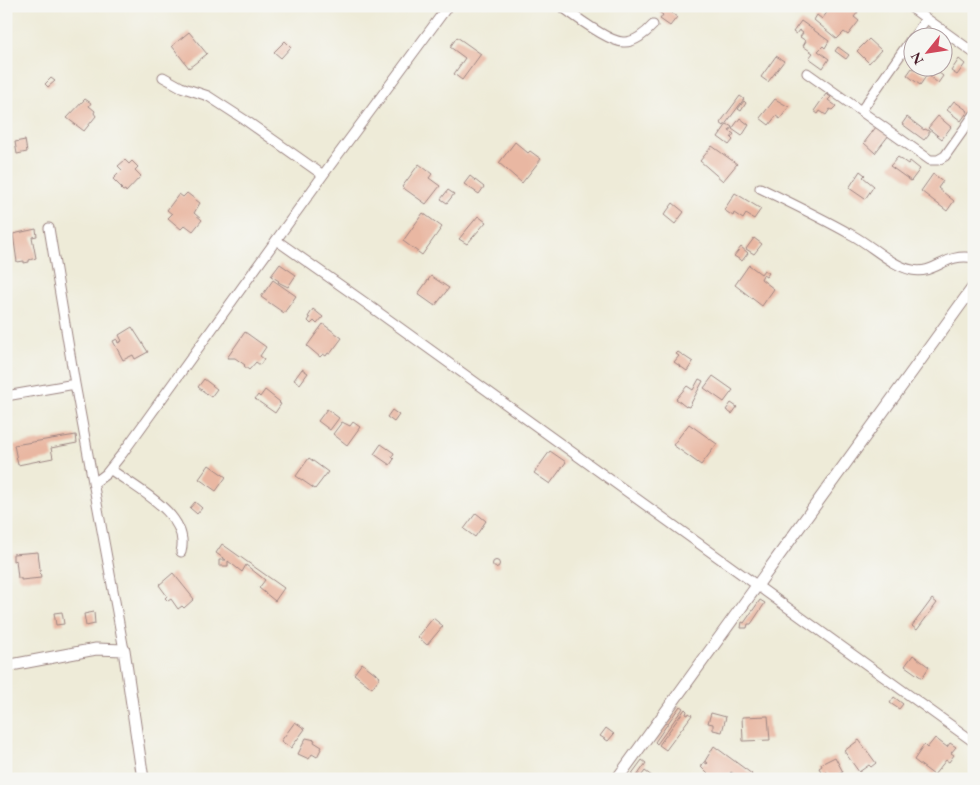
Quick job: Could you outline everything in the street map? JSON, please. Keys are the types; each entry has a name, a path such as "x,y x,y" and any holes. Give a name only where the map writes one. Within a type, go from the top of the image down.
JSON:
{"street":[{"path":"94,483 110,469 448,6"},
{"path":"561,6 593,28 614,40 623,42 647,32 653,25"},
{"path":"909,6 974,53"},
{"path":"920,28 926,19"},
{"path":"861,111 902,53"},
{"path":"807,73 930,160 938,160 944,156 974,115"},
{"path":"163,77 181,87 208,96 323,175"},
{"path":"760,188 852,235 896,264 906,268 921,271 933,268 952,258 961,256 974,258"},
{"path":"49,228 124,650 143,779"},
{"path":"276,240 360,298 974,742"},
{"path":"617,779 974,286"},
{"path":"6,396 76,384"},
{"path":"110,469 174,518 183,538 181,552"},
{"path":"6,666 96,649 124,650"}],"building":[{"path":"655,6 662,6 677,17 670,26 660,19 663,15 654,8"},
{"path":"832,6 851,6 858,12 854,17 859,21 848,35 844,32 837,39 814,20 817,15 822,19"},
{"path":"801,21 829,41 825,48 823,46 818,51 829,59 823,68 809,58 813,53 803,46 806,41 800,37 803,33 799,30 796,34 793,32"},
{"path":"189,32 207,54 189,68 172,46"},
{"path":"457,37 481,54 462,80 454,74 465,58 450,47"},
{"path":"869,39 881,50 869,63 857,51"},
{"path":"285,41 291,47 281,58 274,52"},
{"path":"838,47 849,55 846,59 835,51"},
{"path":"776,56 784,61 768,82 761,77"},
{"path":"959,59 965,64 957,75 952,70"},
{"path":"51,78 55,81 48,87 45,84"},
{"path":"911,78 925,78 920,85"},
{"path":"932,78 942,78 938,83"},
{"path":"826,94 831,97 828,100 836,106 832,110 830,109 826,115 820,111 818,114 814,111"},
{"path":"740,96 744,99 724,126 720,123"},
{"path":"85,99 91,103 89,106 95,111 96,116 84,131 67,118"},
{"path":"775,99 789,107 780,119 776,116 769,125 760,118"},
{"path":"744,101 746,103 741,111 738,109"},
{"path":"954,101 968,111 961,121 947,110"},
{"path":"938,116 951,127 942,139 928,128"},
{"path":"907,117 924,130 929,131 924,140 902,124"},
{"path":"740,118 749,125 742,136 732,129"},
{"path":"727,124 732,127 729,131 734,134 731,138 733,140 729,145 718,137"},
{"path":"876,127 889,135 875,153 864,143"},
{"path":"25,140 27,152 17,154 15,142"},
{"path":"515,142 528,153 530,151 541,159 522,183 499,163"},
{"path":"712,146 737,164 723,181 700,161"},
{"path":"898,157 908,164 910,161 920,169 911,181 890,166"},
{"path":"125,160 129,164 132,161 138,167 135,170 141,176 126,192 113,179 122,170 118,166"},
{"path":"419,164 432,174 429,178 440,186 426,204 402,187"},
{"path":"860,171 865,175 863,177 874,186 865,199 849,188"},
{"path":"933,174 943,181 938,188 954,201 947,211 921,191"},
{"path":"470,176 484,187 479,194 464,184"},
{"path":"448,190 454,194 447,203 441,199"},
{"path":"187,193 200,203 194,213 202,220 193,231 185,225 181,229 168,218 172,214 167,210 179,194 183,197"},
{"path":"735,193 761,209 754,219 746,214 743,219 734,213 733,216 724,210"},
{"path":"673,203 684,212 675,224 664,215"},
{"path":"423,213 442,227 422,255 403,241"},
{"path":"478,216 486,222 467,244 459,239"},
{"path":"36,229 37,236 32,237 36,258 29,260 29,262 17,262 13,234"},
{"path":"754,238 762,244 754,254 746,249"},
{"path":"741,247 748,253 742,261 734,256"},
{"path":"280,264 296,275 288,287 271,276"},
{"path":"749,265 761,274 764,270 769,273 766,277 763,275 761,279 774,289 762,306 735,285"},
{"path":"431,276 449,288 435,306 418,294"},
{"path":"273,280 296,296 284,313 261,297"},
{"path":"313,309 323,317 317,324 314,321 311,324 308,321 310,318 308,317"},
{"path":"323,324 342,338 330,354 328,353 326,356 323,354 320,357 307,346"},
{"path":"132,327 148,352 135,359 133,355 123,360 113,341 117,339 118,343 122,341 119,335"},
{"path":"245,332 266,347 260,356 264,359 260,365 256,362 249,370 235,358 227,358"},
{"path":"678,352 693,362 687,371 674,362 679,356 676,354"},
{"path":"302,369 308,373 300,384 294,380"},
{"path":"713,376 733,390 724,402 704,388"},
{"path":"204,379 217,389 211,397 198,387"},
{"path":"699,379 703,381 689,407 686,407 676,399 687,386 693,390"},
{"path":"265,390 281,404 275,413 255,399 258,395 260,397"},
{"path":"731,403 737,407 732,414 726,410"},
{"path":"327,409 339,418 330,430 318,421"},
{"path":"392,410 399,415 394,422 387,417"},
{"path":"342,422 350,426 353,422 360,427 347,445 333,434"},
{"path":"689,424 717,444 701,465 673,445"},
{"path":"76,435 77,443 51,448 53,458 18,465 14,445"},
{"path":"381,444 394,453 392,457 394,459 390,465 374,454"},
{"path":"550,451 566,462 550,484 534,473"},
{"path":"309,458 328,472 315,489 296,476"},
{"path":"209,465 226,477 216,491 199,479"},
{"path":"195,502 202,508 197,514 190,508"},
{"path":"476,513 486,521 475,537 464,529"},
{"path":"222,544 284,588 275,601 259,588 265,580 246,565 242,572 228,561 228,566 219,566 219,560 226,560 216,553"},
{"path":"38,552 41,578 21,580 21,578 18,578 16,560 13,561 13,554"},
{"path":"496,561 499,564 496,567 493,564"},
{"path":"173,573 194,599 184,608 182,606 178,609 171,599 168,601 165,598 167,596 159,585"},
{"path":"932,599 937,603 917,630 912,626"},
{"path":"760,600 765,603 751,624 748,624 747,628 741,628 742,622 744,623"},
{"path":"62,612 64,624 56,625 54,613"},
{"path":"94,612 95,624 86,626 84,614"},
{"path":"433,618 443,626 427,645 418,637"},
{"path":"913,655 929,667 922,678 905,666"},
{"path":"362,663 380,677 372,688 354,674"},
{"path":"894,697 903,704 899,709 890,703"},
{"path":"680,706 683,708 657,744 655,742"},
{"path":"685,709 687,711 686,714 692,715 666,750 659,745"},
{"path":"711,713 726,717 722,732 713,730 713,724 708,723"},
{"path":"768,716 770,740 743,741 742,717"},
{"path":"295,722 305,729 291,748 281,741"},
{"path":"606,728 614,734 608,741 600,736"},
{"path":"306,738 315,740 314,742 322,747 317,757 312,754 309,759 298,754"},
{"path":"935,738 947,747 950,743 956,747 951,753 954,755 949,762 946,760 934,775 914,760 924,745 927,748"},
{"path":"859,740 876,763 871,767 869,765 859,772 844,751"},
{"path":"714,746 752,774 749,779 740,779 731,772 726,779 712,779 701,767 704,762 708,763 705,761"},
{"path":"835,757 843,772 831,778 826,772 827,775 824,777 819,768 822,766 821,764"},
{"path":"642,760 646,763 635,779 628,779"},
{"path":"645,771 653,777 652,779 639,779"}]}
